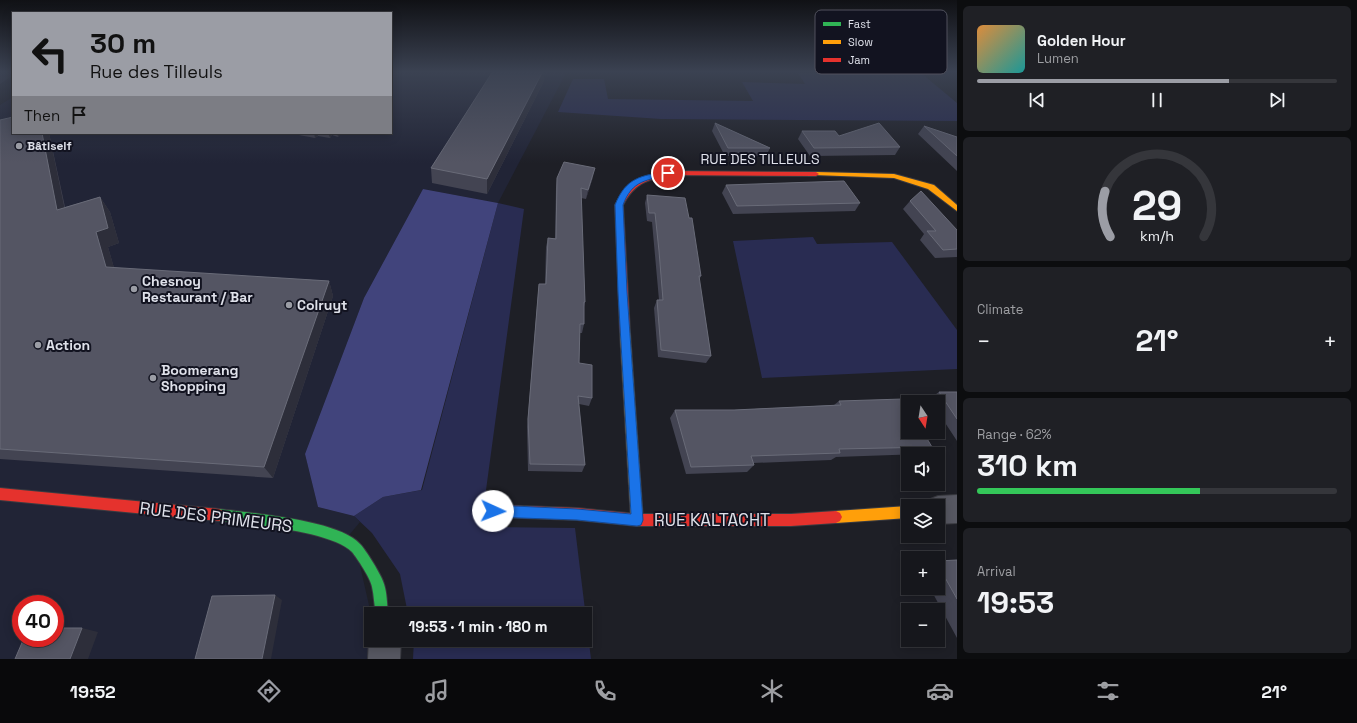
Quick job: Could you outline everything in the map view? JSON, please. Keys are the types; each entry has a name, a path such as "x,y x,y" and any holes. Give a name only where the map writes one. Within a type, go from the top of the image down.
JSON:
{"street":[{"name":"RUE DES TILLEULS","path":"637,520 622,292 619,205 624,193 631,185 644,178 668,173 844,174 894,176 931,187 957,209"},
{"name":"RUE DES PRIMEURS","path":"0,494 267,520 322,531 345,540 356,548 378,583 381,607"},
{"path":"945,510 957,509"},
{"name":"RUE KALTACHT","path":"493,511 577,514 637,520 790,520 901,512"},
{"path":"384,659 385,647"}],"shaded area":[{"path":"5,102 12,102 12,134 392,134 392,102 551,102 498,203 423,189 364,298 305,454 318,507 354,516 360,522 345,540 356,548 369,607 364,607 364,647 376,647 384,659 0,659 0,105"},
{"path":"563,102 956,102 957,103 957,121 661,119 558,112"},
{"path":"423,189 498,203 421,490 383,497 354,516 318,507 305,454 364,298"},
{"path":"498,203 524,209 481,527 575,528 585,607 407,607 400,574 372,533 354,516 383,497 422,490"},
{"path":"813,237 817,244 892,242 957,330 957,369 762,378 733,241"},
{"path":"414,647 590,647 591,659 413,659"}],"building":[{"path":"473,102 527,102 487,179 431,168"},
{"name":"Boomerang Shopping","path":"12,117 12,134 42,134 57,210 100,197 108,228 96,232 106,267 329,281 264,467 0,449 0,120"},
{"path":"715,123 770,148 728,148"},
{"path":"879,123 900,147 814,148 802,131 835,131 839,136"},
{"path":"924,126 957,137 957,156"},
{"path":"564,162 595,168 588,190 581,188 585,302 584,324 580,324 579,363 592,365 592,398 578,396 585,465 530,464 528,419 539,284 546,284 548,238 556,239 557,178"},
{"path":"844,181 860,203 737,206 726,185"},
{"path":"921,191 957,230 957,249 943,250 927,231 936,231 910,201"},
{"path":"647,195 685,198 689,218 692,218 711,356 661,350 657,300 663,300 659,251 655,213 649,213"},
{"path":"939,392 957,392 957,419 945,401 945,395 941,395"},
{"path":"901,399 901,439 927,439 932,447 839,449 840,453 751,456 754,465 691,467 675,410 734,410 841,405 839,401"},
{"path":"957,560 957,599 945,578 945,561"},
{"path":"275,595 262,659 195,659 212,596"},
{"path":"64,628 82,628 70,659 15,659 20,647 64,647"}],"traffic: fast":[{"path":"219,515 267,520 322,531 345,540 356,548 378,583 381,607"}],"traffic: slow":[{"path":"816,174 894,176 931,187 957,209"},
{"path":"625,332 637,520"},
{"path":"836,517 901,512"}],"traffic: jam":[{"path":"625,332 619,205 623,197 633,186 644,179 668,173 816,174"},
{"path":"0,494 219,515"},
{"path":"493,511 577,514 637,520 791,520 836,517"}],"place":[{"name":"Bâtiself","path":"19,146"},
{"name":"Chesnoy Restaurant / Bar","path":"134,289"},
{"name":"Colruyt","path":"289,305"},
{"name":"Action","path":"38,345"},
{"name":"Boomerang Shopping","path":"153,378"}],"route":[{"path":"493,511 577,514 637,520 622,292 619,205 624,193 631,185 644,178 668,173"}]}
